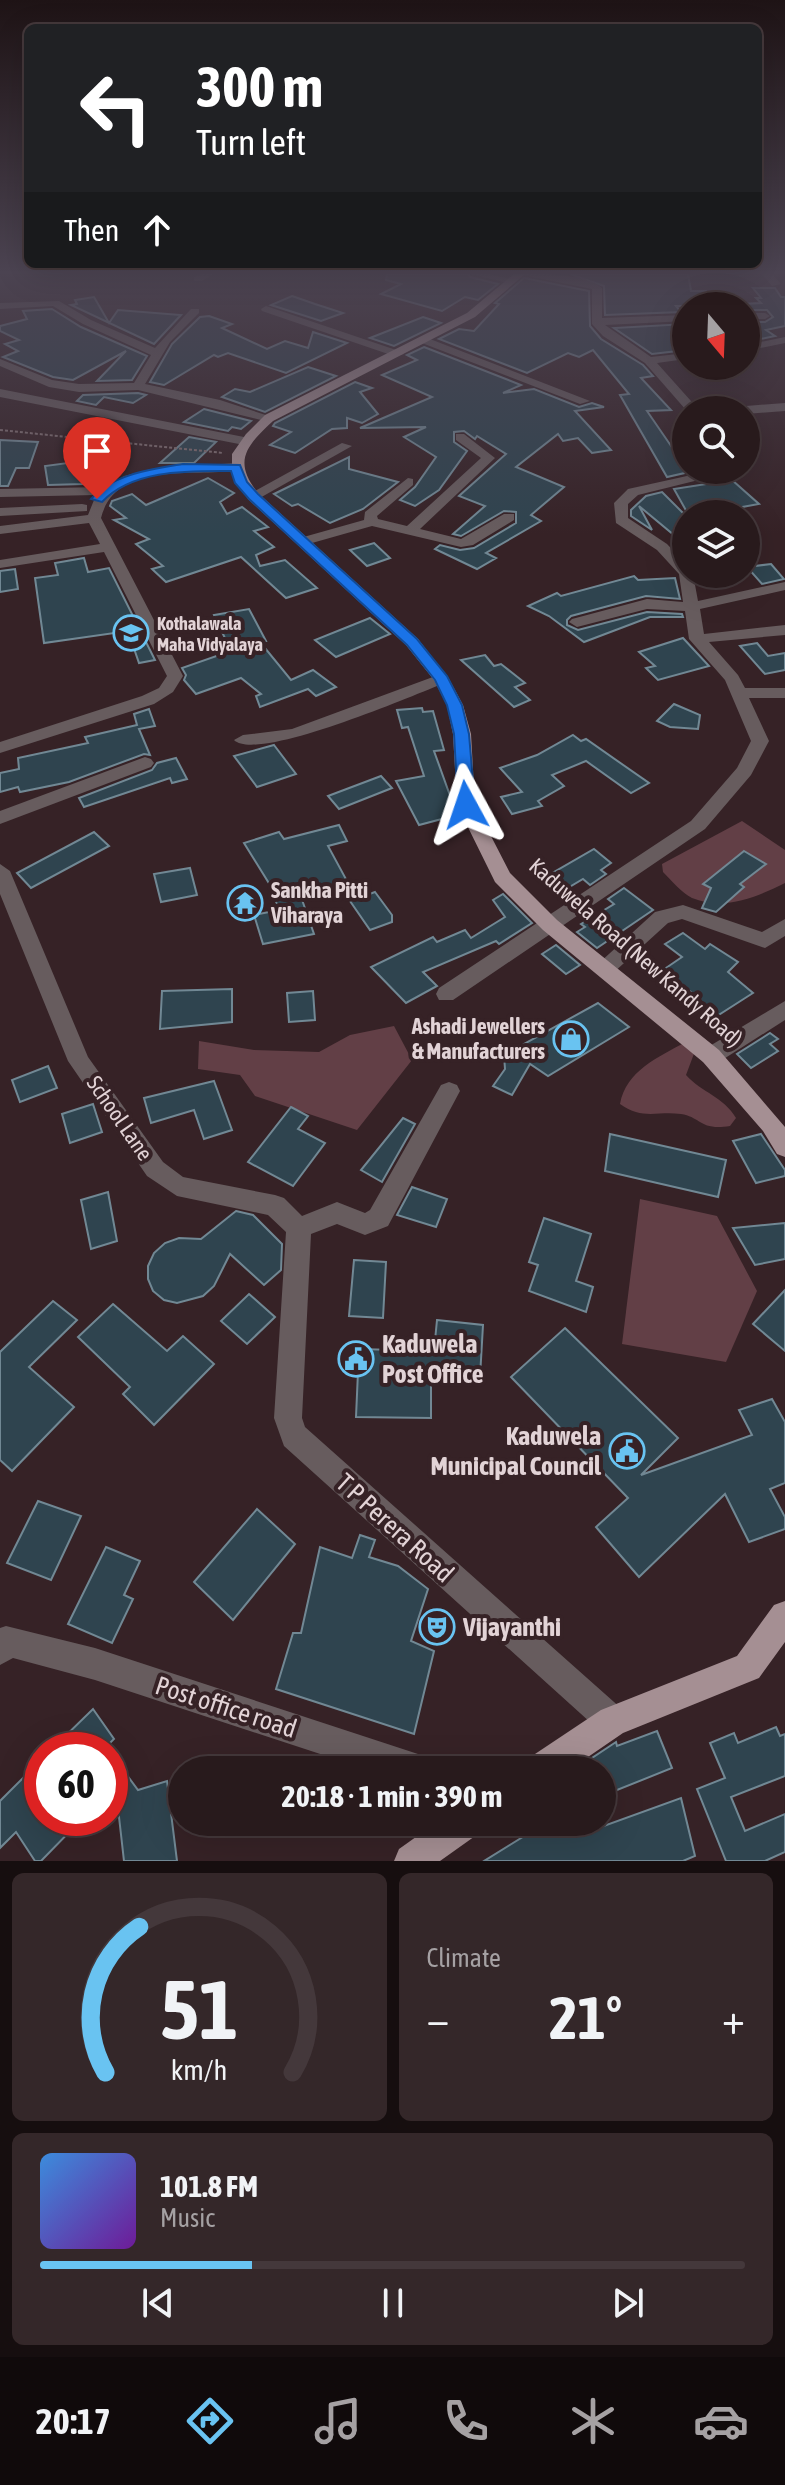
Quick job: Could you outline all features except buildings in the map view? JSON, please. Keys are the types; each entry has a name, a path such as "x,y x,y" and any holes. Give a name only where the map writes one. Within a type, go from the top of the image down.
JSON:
{"main road":[{"path":"240,454 269,418 384,361"},
{"name":"Kaduwela Road (New Kandy Road)","path":"240,454 241,483 412,642 441,679 455,705 462,734 466,805 502,877 550,925 711,1056 771,1124 785,1147"},
{"path":"561,1756 612,1721 748,1667 785,1616"},
{"path":"411,1861 446,1836"}],"street":[{"path":"138,386 152,361"},
{"path":"478,361 584,401"},
{"path":"649,361 680,396"},
{"path":"0,362 49,383 79,388 138,386 269,418"},
{"path":"0,393 240,454"},
{"path":"760,409 785,407"},
{"path":"411,530 489,458 460,437"},
{"path":"253,496 346,446"},
{"path":"0,493 105,491 134,478 240,454"},
{"path":"372,522 370,515 376,507 408,482"},
{"path":"672,483 633,492 621,503 621,520 662,547 672,558"},
{"path":"94,513 105,491"},
{"path":"0,512 94,513"},
{"path":"0,530 94,513"},
{"path":"0,748 148,700 172,685 175,676 143,620 94,513"},
{"path":"305,541 372,522 461,543 468,542 509,517"},
{"path":"0,564 111,547"},
{"path":"577,622 647,604 690,607 785,586"},
{"path":"446,994 698,825 745,771 760,741 732,678 697,639 688,588"},
{"path":"697,639 785,630"},
{"path":"243,740 295,734 441,679"},
{"path":"737,693 785,693"},
{"path":"0,818 145,763"},
{"name":"School Lane","path":"0,871 6,900 79,1061 155,1169 177,1186 275,1206 299,1228"},
{"path":"605,969 662,917 683,912 765,941 785,926"},
{"path":"711,1056 785,1009"},
{"path":"299,1228 337,1213 365,1224 379,1218 449,1091"},
{"name":"T P Perera Road","path":"299,1228 288,1418 294,1436 612,1721"},
{"name":"Post office road","path":"0,1650 6,1641 95,1664 375,1756"}],"path":[{"path":"0,430 240,454"}],"shaded area":[{"path":"742,821 785,850 785,883 740,901 704,902 681,890 663,872 662,864"},
{"path":"394,1026 412,1060 357,1130 255,1096 240,1075 198,1069 199,1041 254,1050 319,1052 350,1035"},
{"path":"686,1042 695,1051 686,1075 731,1111 736,1118 730,1126 712,1127 681,1114 635,1112 620,1104 623,1092 636,1074"},
{"path":"640,1199 717,1216 757,1291 726,1362 622,1344"}],"place":[{"name":"Kothalawala Maha Vidyalaya","path":"131,633"},
{"name":"Sankha Pitti Viharaya","path":"245,903"},
{"name":"Ashadi Jewellers & Manufacturers","path":"571,1039"},
{"name":"Kaduwela Post Office","path":"356,1359"},
{"name":"Kaduwela Municipal Council","path":"627,1451"},
{"name":"Vijayanthi","path":"437,1627"}],"route":[{"path":"97,499 105,491 149,473 183,467 236,467 241,483 253,496 412,642 441,679 455,705 462,734 466,805"}]}
